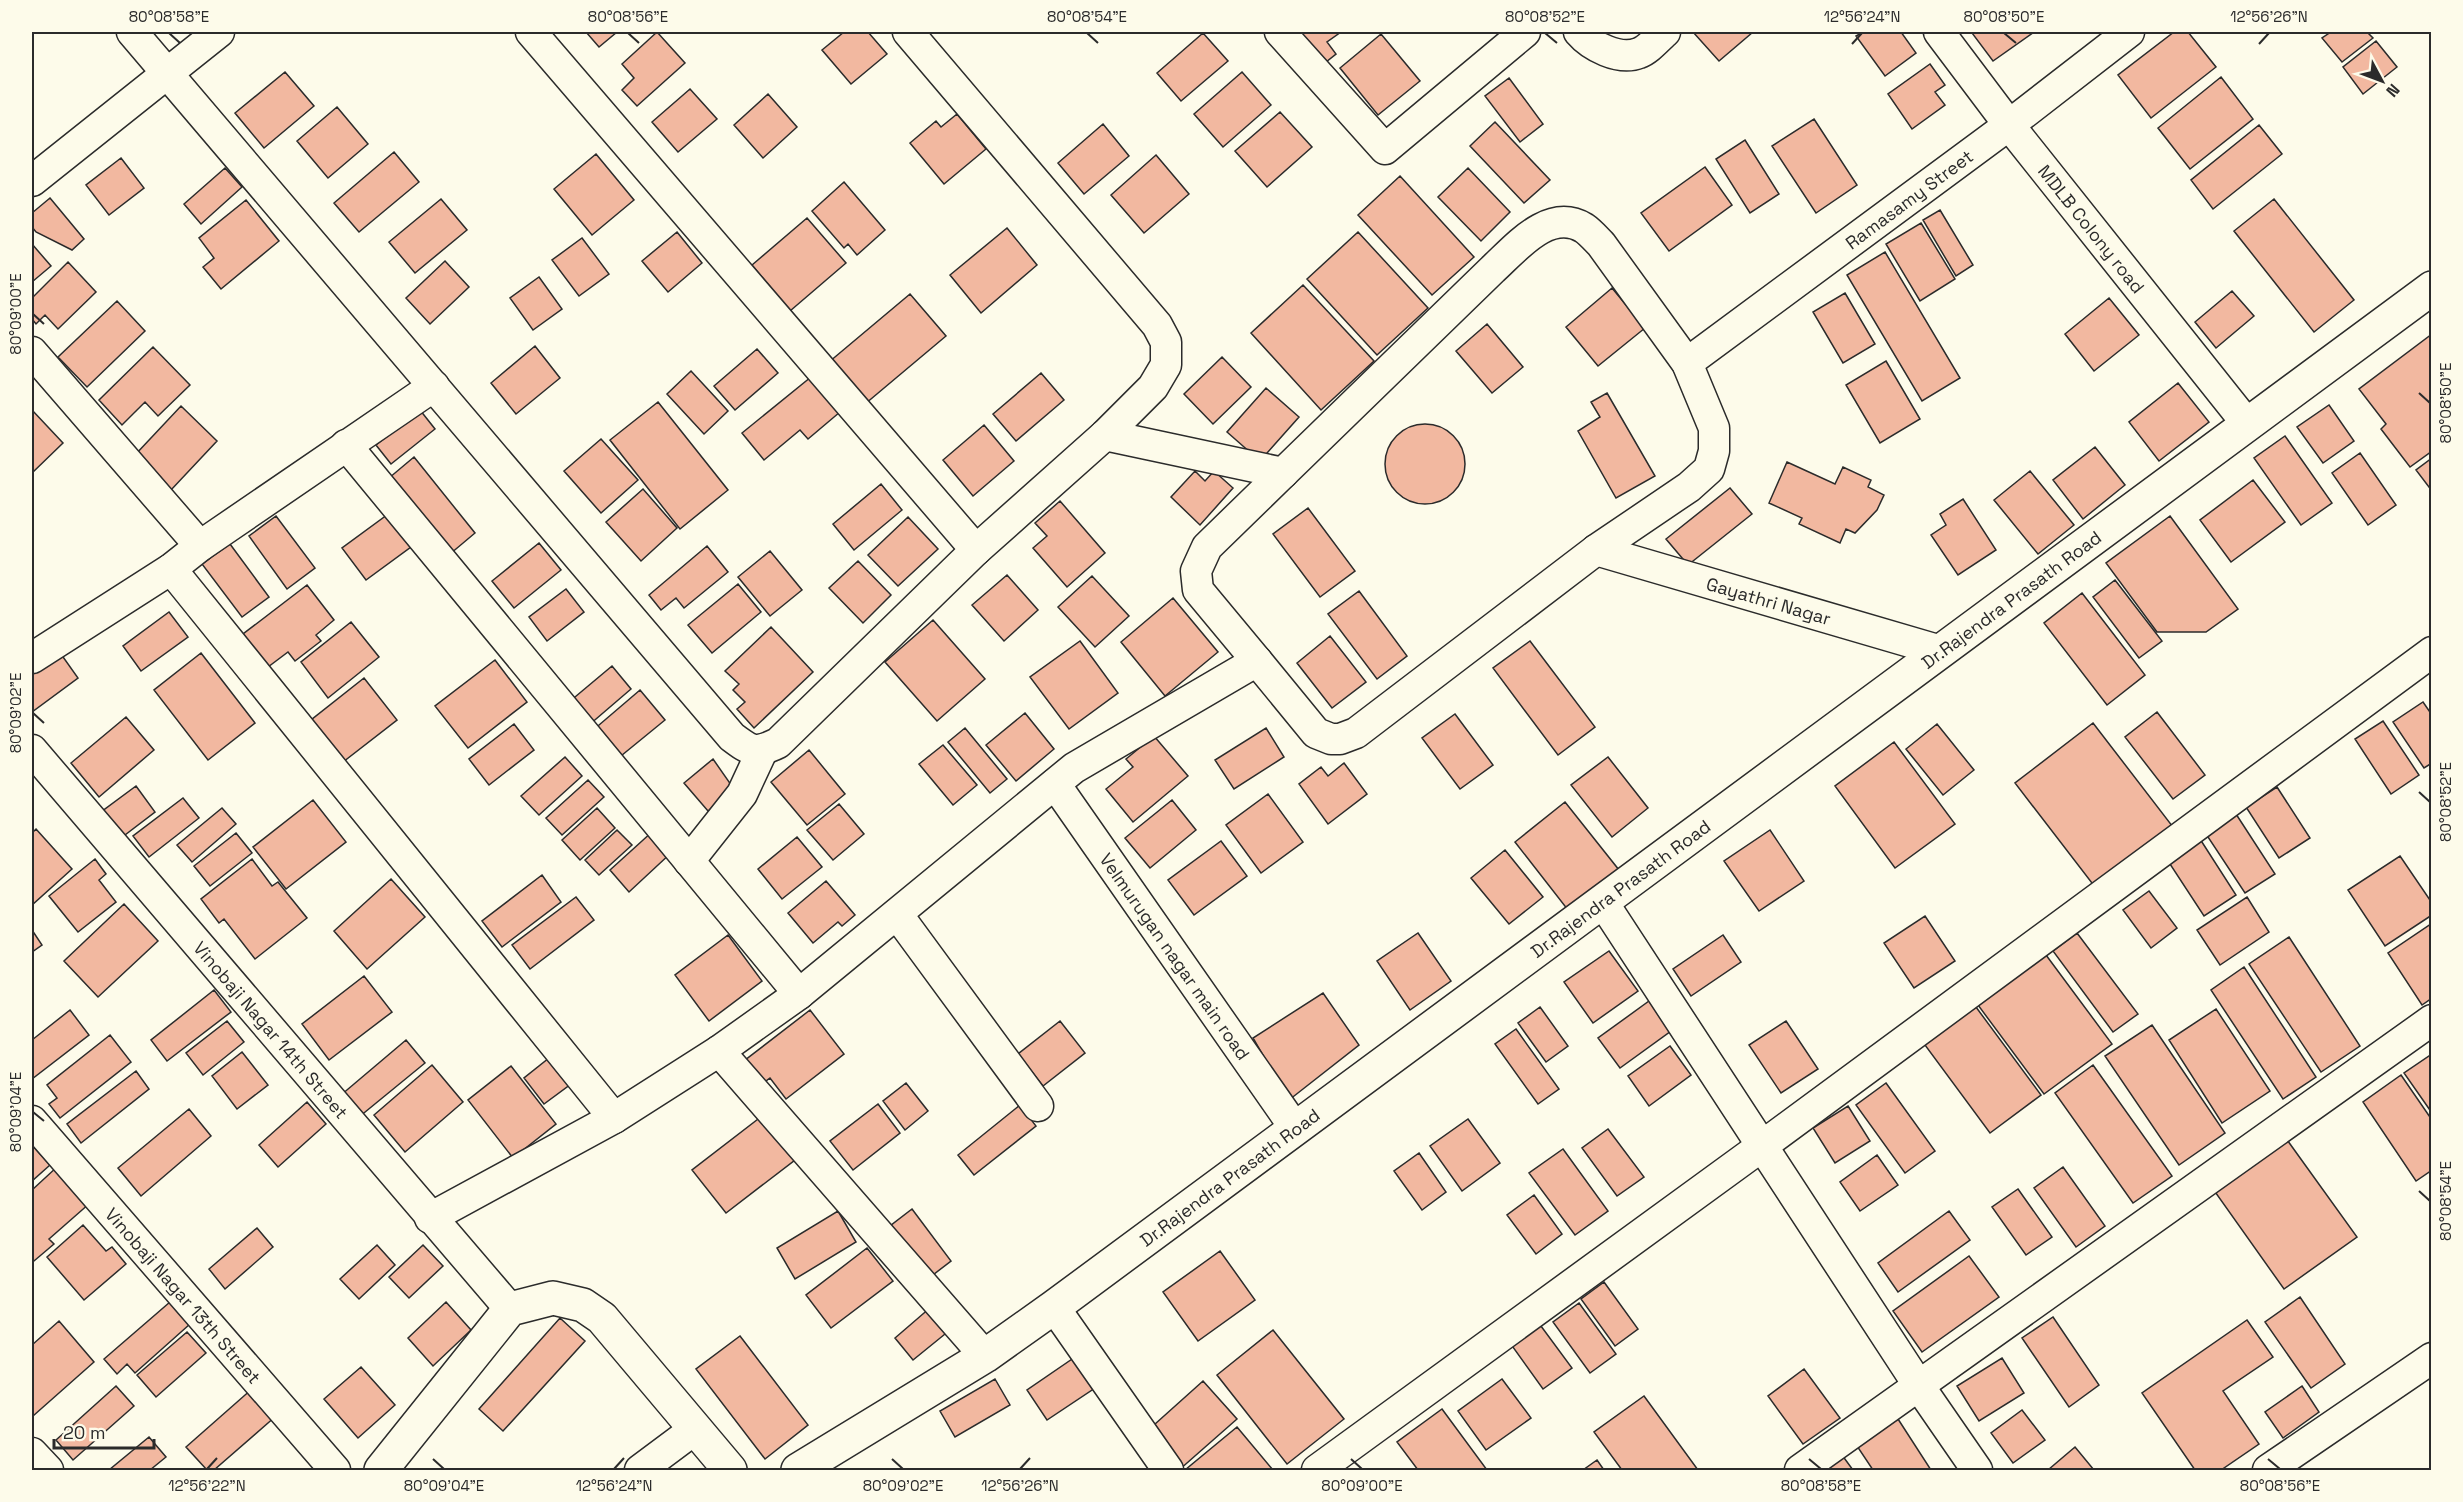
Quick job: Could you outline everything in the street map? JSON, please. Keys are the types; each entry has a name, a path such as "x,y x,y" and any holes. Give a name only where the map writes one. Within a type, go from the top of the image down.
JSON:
{"street":[{"path":"132,32 732,737 750,750 762,750 778,743 976,550 1105,435 1153,387 1166,365 1166,342 1157,325 908,32"},
{"path":"32,181 219,32"},
{"path":"531,32 976,550"},
{"path":"1280,32 1385,149 1525,32"},
{"path":"1579,32 1587,41 1601,48 1625,54 1640,53 1665,32"},
{"name":"MDLB Colony road","path":"1939,32 2009,125 2248,425"},
{"name":"Ramasamy Street","path":"1687,363 2009,125 2129,32"},
{"path":"1569,222 1584,228 1601,244 1687,363 1714,428 1714,451 1709,469 1689,487 1596,549 1356,733 1340,739 1331,739 1316,733 1198,590 1196,571 1207,547 1283,473 1493,269 1528,237 1549,223 1569,222"},
{"name":"Dr.Rajendra Prasath Road","path":"798,1470 985,1356 1054,1307 2432,288"},
{"path":"32,352 200,546"},
{"path":"32,658 171,569 200,546 434,386"},
{"path":"1105,435 1283,473"},
{"path":"346,445 799,994"},
{"name":"Gayathri Nagar","path":"1596,549 1941,651"},
{"path":"171,569 614,1118"},
{"path":"1317,1470 1762,1146 2432,652"},
{"path":"430,1218 614,1118 719,1051 799,994 1074,768 1257,661"},
{"name":"Vinobaji Nagar 14th Street","path":"32,750 510,1309"},
{"path":"689,861 742,794 762,750"},
{"name":"Velmurugan nagar main road","path":"1055,784 1295,1128"},
{"path":"1602,901 1919,1386 1977,1470"},
{"path":"897,914 1038,1106"},
{"path":"1800,1470 2432,1020"},
{"path":"719,1051 985,1356"},
{"name":"Vinobaji Nagar 13th Street","path":"32,1121 335,1470"},
{"path":"381,1470 510,1309 553,1298 583,1305 602,1318 730,1470"},
{"path":"1054,1307 1168,1470"},
{"path":"2268,1470 2432,1358"},
{"path":"640,1470 695,1429"},
{"path":"32,1453 48,1470"}],"building":[{"path":"586,32 617,32 599,47"},
{"path":"657,32 685,63 637,106 622,90 634,78 622,64"},
{"path":"844,32 868,32 887,54 851,84 822,50"},
{"path":"1293,32 1341,32 1327,42 1336,54 1321,66"},
{"path":"1693,32 1753,32 1719,61"},
{"path":"1863,32 1901,32 1916,53 1885,76 1856,36"},
{"path":"2034,32 1993,61 1972,33"},
{"path":"2174,32 2188,32 2216,67 2151,118 2118,75"},
{"path":"2331,32 2367,32 2373,38 2342,62 2322,38"},
{"path":"1203,33 1228,61 1181,101 1157,73"},
{"path":"1381,34 1420,81 1378,115 1340,68"},
{"path":"2376,41 2397,67 2363,94 2343,67"},
{"path":"1930,64 1945,85 1935,92 1945,105 1912,129 1888,94"},
{"path":"285,72 314,106 264,148 235,113"},
{"path":"1242,72 1271,105 1223,147 1194,114"},
{"path":"2221,77 2253,119 2190,169 2158,128"},
{"path":"1509,78 1543,124 1520,142 1485,96"},
{"path":"690,89 717,119 678,152 652,122"},
{"path":"768,94 797,127 763,158 734,125"},
{"path":"337,107 368,144 328,178 297,141"},
{"path":"1280,112 1312,147 1267,187 1235,151"},
{"path":"957,114 986,149 944,184 910,143 936,121 941,127"},
{"path":"1814,119 1857,185 1816,213 1772,146"},
{"path":"1495,122 1550,180 1524,203 1470,146"},
{"path":"1103,124 1129,156 1084,194 1058,163"},
{"path":"2259,125 2282,154 2213,209 2191,180"},
{"path":"1745,140 1779,194 1750,213 1716,159"},
{"path":"394,152 419,182 359,232 334,203"},
{"path":"596,154 634,200 592,235 554,189"},
{"path":"1156,155 1189,194 1144,233 1111,195"},
{"path":"121,158 144,188 109,215 86,185"},
{"path":"1705,167 1732,205 1669,251 1641,213"},
{"path":"225,168 242,187 201,224 184,204"},
{"path":"1468,168 1510,212 1481,241 1438,197"},
{"path":"1400,176 1474,257 1432,295 1358,215"},
{"path":"844,182 885,230 857,255 848,244 844,248 812,211"},
{"path":"50,198 84,239 72,250 36,232 32,227 32,213"},
{"path":"441,199 467,230 415,273 389,242"},
{"path":"2274,199 2354,300 2314,332 2234,231"},
{"path":"246,200 279,241 221,289 203,267 214,258 199,238"},
{"path":"1940,210 1973,265 1956,276 1923,220"},
{"path":"807,218 846,263 790,311 752,265"},
{"path":"1921,223 1955,279 1920,301 1886,244"},
{"path":"1007,228 1037,265 981,313 950,275"},
{"path":"677,232 702,263 668,292 642,261"},
{"path":"1358,232 1428,308 1377,355 1307,279"},
{"path":"582,238 609,274 579,296 552,260"},
{"path":"32,244 51,266 32,282"},
{"path":"1885,252 1960,378 1922,401 1847,275"},
{"path":"445,261 469,287 430,324 406,298"},
{"path":"68,262 96,292 58,329 45,315 36,324 32,319 32,298"},
{"path":"539,277 562,309 533,330 510,298"},
{"path":"1303,285 1374,361 1321,410 1251,333"},
{"path":"1612,288 1645,328 1598,366 1566,327"},
{"path":"2232,291 2254,316 2216,348 2195,322"},
{"path":"1845,293 1875,344 1843,363 1813,312"},
{"path":"910,294 946,336 865,404 829,362"},
{"path":"2109,298 2139,335 2094,371 2065,334"},
{"path":"117,301 145,331 87,387 58,357"},
{"path":"1487,324 1523,367 1492,393 1456,351"},
{"path":"2432,334 2432,451 2410,467 2381,429 2386,424 2359,389"},
{"path":"535,346 560,378 516,414 491,383"},
{"path":"153,347 190,385 158,416 145,402 122,425 99,400"},
{"path":"757,349 778,373 735,410 714,386"},
{"path":"1222,357 1251,387 1213,424 1184,394"},
{"path":"1886,361 1920,419 1880,443 1846,385"},
{"path":"691,371 728,411 704,434 667,394"},
{"path":"1041,373 1064,400 1016,441 993,414"},
{"path":"811,377 840,412 808,439 800,430 764,460 742,433"},
{"path":"2178,383 2209,422 2159,461 2129,422"},
{"path":"1266,388 1299,417 1260,461 1227,432"},
{"path":"1607,393 1655,476 1616,498 1578,431 1600,417 1591,402"},
{"path":"658,402 728,490 680,529 610,440"},
{"path":"2329,405 2354,441 2323,463 2297,427"},
{"path":"181,406 217,441 171,490 135,455"},
{"path":"32,410 63,443 32,473"},
{"path":"420,410 435,429 391,464 376,445"},
{"path":"1417,424 1433,424 1454,435 1465,456 1465,472 1454,493 1433,504 1417,504 1403,498 1391,486 1385,472 1385,456 1391,442 1403,430"},
{"path":"984,425 1014,461 973,496 943,460"},
{"path":"2285,436 2332,503 2301,525 2254,458"},
{"path":"601,439 638,480 601,513 564,471"},
{"path":"2095,447 2125,485 2083,519 2053,480"},
{"path":"2360,453 2396,505 2368,525 2332,473"},
{"path":"414,457 475,533 450,554 389,478"},
{"path":"2432,458 2432,491 2416,470"},
{"path":"1787,462 1835,484 1843,467 1871,480 1868,487 1884,495 1877,510 1855,533 1846,529 1840,543 1799,524 1802,518 1769,503"},
{"path":"1195,471 1205,481 1214,471 1233,488 1200,525 1171,497"},
{"path":"2030,471 2074,525 2038,554 1994,500"},
{"path":"2253,480 2285,522 2231,562 2200,520"},
{"path":"881,484 902,510 854,550 833,524"},
{"path":"1730,488 1752,514 1688,565 1666,539"},
{"path":"643,489 677,528 641,561 606,522"},
{"path":"1963,499 1996,550 1958,575 1931,535 1946,525 1940,514"},
{"path":"1060,501 1105,553 1067,587 1033,548 1047,536 1035,523"},
{"path":"1308,508 1355,571 1320,597 1273,534"},
{"path":"391,512 415,544 366,580 342,548"},
{"path":"276,516 315,568 287,589 249,536"},
{"path":"2170,516 2238,609 2206,632 2157,632 2106,563"},
{"path":"908,517 938,549 898,586 868,555"},
{"path":"539,543 561,570 514,608 492,581"},
{"path":"230,544 269,597 242,617 202,564"},
{"path":"707,546 728,572 684,608 676,598 661,610 649,595"},
{"path":"770,551 802,590 770,616 738,577"},
{"path":"858,561 891,595 863,623 829,588"},
{"path":"1007,575 1038,610 1004,641 972,605"},
{"path":"1092,576 1129,616 1095,647 1058,607"},
{"path":"2115,580 2162,641 2139,658 2093,597"},
{"path":"738,584 761,612 712,653 688,625"},
{"path":"307,585 334,620 316,635 321,641 295,661 288,652 268,667 243,634"},
{"path":"566,589 584,612 547,641 529,617"},
{"path":"1359,591 1407,656 1377,679 1328,614"},
{"path":"2082,593 2145,675 2107,705 2044,623"},
{"path":"1173,598 1218,652 1165,696 1121,642"},
{"path":"169,612 188,637 141,671 123,646"},
{"path":"933,620 985,679 937,721 885,662"},
{"path":"351,622 379,657 328,698 301,662"},
{"path":"771,627 813,672 754,728 737,709 745,702 733,690 739,684 725,671"},
{"path":"1330,636 1366,682 1332,708 1297,663"},
{"path":"1080,641 1118,693 1069,729 1030,677"},
{"path":"1530,641 1595,727 1558,755 1493,668"},
{"path":"56,647 78,678 32,712 32,665"},
{"path":"201,653 255,723 208,760 154,690"},
{"path":"495,660 527,702 468,748 435,706"},
{"path":"612,666 631,689 589,725 569,702"},
{"path":"364,678 397,720 343,762 311,720"},
{"path":"640,690 665,720 616,760 592,731"},
{"path":"2423,702 2432,715 2432,763 2424,768 2393,722"},
{"path":"2157,712 2205,775 2173,799 2125,737"},
{"path":"1025,713 1054,749 1016,781 986,745"},
{"path":"1455,714 1493,765 1460,789 1422,738"},
{"path":"126,717 154,750 99,797 71,763"},
{"path":"2383,721 2419,775 2391,794 2355,739"},
{"path":"2093,723 2173,827 2095,887 2015,783"},
{"path":"514,724 534,750 489,785 469,759"},
{"path":"1937,724 1974,770 1943,795 1906,749"},
{"path":"965,728 1007,779 990,793 948,742"},
{"path":"1266,728 1284,757 1234,789 1215,760"},
{"path":"1154,736 1188,776 1133,822 1106,789 1133,767 1126,759"},
{"path":"1894,742 1955,824 1895,868 1835,786"},
{"path":"943,745 977,785 953,805 919,764"},
{"path":"809,750 845,794 807,825 771,782"},
{"path":"565,757 582,776 539,815 521,796"},
{"path":"1608,757 1648,808 1612,837 1571,785"},
{"path":"713,759 734,789 708,811 684,783"},
{"path":"1344,763 1367,794 1328,824 1299,784 1321,767 1328,776"},
{"path":"588,780 604,797 562,835 546,818"},
{"path":"136,786 155,812 121,838 101,812"},
{"path":"2277,787 2310,838 2279,858 2246,807"},
{"path":"1268,794 1303,842 1261,873 1226,825"},
{"path":"183,798 199,818 149,857 133,836"},
{"path":"313,800 346,842 286,889 253,847"},
{"path":"1172,800 1196,830 1150,868 1125,838"},
{"path":"1565,802 1619,870 1568,910 1515,842"},
{"path":"839,804 864,834 833,860 807,830"},
{"path":"222,808 236,824 192,862 177,845"},
{"path":"597,808 615,828 580,860 562,840"},
{"path":"2236,814 2275,874 2245,893 2206,834"},
{"path":"36,829 72,869 32,905 32,833"},
{"path":"617,830 632,845 599,875 585,860"},
{"path":"1770,830 1804,881 1759,911 1724,861"},
{"path":"653,831 672,852 629,892 610,870"},
{"path":"236,833 252,853 210,886 194,866"},
{"path":"797,837 822,867 782,899 758,869"},
{"path":"2200,839 2236,895 2204,916 2168,861"},
{"path":"1221,841 1247,876 1194,915 1168,880"},
{"path":"1505,850 1543,897 1509,924 1471,878"},
{"path":"2400,856 2432,903 2432,915 2385,946 2348,890"},
{"path":"95,859 106,874 99,880 116,902 78,932 49,896"},
{"path":"252,859 272,886 278,882 307,918 255,959 224,919 219,923 201,899"},
{"path":"542,875 561,902 502,947 482,921"},
{"path":"391,879 425,917 367,969 334,931"},
{"path":"826,881 855,915 842,926 838,922 813,943 788,913"},
{"path":"2149,891 2177,928 2151,948 2123,910"},
{"path":"576,897 594,920 530,969 512,945"},
{"path":"2247,897 2269,932 2220,965 2197,930"},
{"path":"124,904 158,941 98,997 64,961"},
{"path":"1925,916 1955,961 1914,988 1884,943"},
{"path":"2431,924 2432,998 2422,1005 2388,953"},
{"path":"32,930 42,945 32,952"},
{"path":"1418,933 1451,981 1410,1010 1377,961"},
{"path":"2077,933 2138,1014 2113,1032 2053,951"},
{"path":"728,935 762,981 709,1021 675,975"},
{"path":"1723,935 1741,962 1691,996 1673,969"},
{"path":"2289,937 2360,1046 2321,1072 2249,964"},
{"path":"1609,951 1638,991 1593,1023 1564,982"},
{"path":"2046,955 2112,1044 2044,1094 1978,1005"},
{"path":"2244,967 2316,1077 2283,1099 2211,990"},
{"path":"364,976 392,1012 329,1060 302,1024"},
{"path":"214,990 231,1012 167,1061 151,1040"},
{"path":"1323,993 1359,1045 1289,1100 1253,1038"},
{"path":"1649,1001 1671,1031 1620,1068 1598,1038"},
{"path":"1973,1003 2041,1095 1990,1133 1922,1041"},
{"path":"1540,1007 1568,1046 1546,1062 1518,1023"},
{"path":"2216,1009 2270,1091 2222,1123 2169,1040"},
{"path":"70,1010 89,1035 32,1079 32,1040"},
{"path":"810,1010 844,1054 786,1099 770,1078 758,1087 740,1064"},
{"path":"227,1021 244,1042 203,1075 186,1053"},
{"path":"1060,1021 1085,1053 1043,1086 1018,1054"},
{"path":"1786,1021 1818,1069 1781,1093 1749,1045"},
{"path":"2152,1025 2225,1133 2179,1165 2105,1056"},
{"path":"1516,1029 1559,1089 1538,1104 1495,1044"},
{"path":"110,1035 131,1062 60,1118 49,1104 57,1098 47,1085"},
{"path":"406,1040 425,1063 359,1117 341,1095"},
{"path":"1670,1046 1691,1075 1649,1106 1628,1076"},
{"path":"242,1052 268,1085 237,1109 212,1076"},
{"path":"554,1054 575,1081 544,1104 524,1078"},
{"path":"2432,1054 2432,1113 2404,1073"},
{"path":"432,1065 463,1102 405,1152 374,1115"},
{"path":"2093,1065 2172,1176 2133,1203 2055,1093"},
{"path":"511,1066 556,1124 513,1158 468,1100"},
{"path":"136,1071 149,1089 81,1143 67,1124"},
{"path":"2401,1075 2432,1120 2432,1170 2416,1181 2363,1102"},
{"path":"906,1083 928,1111 905,1130 883,1101"},
{"path":"1886,1083 1935,1151 1905,1173 1856,1105"},
{"path":"307,1102 326,1124 278,1167 259,1145"},
{"path":"878,1104 900,1133 853,1170 830,1141"},
{"path":"1020,1105 1036,1126 974,1175 958,1155"},
{"path":"1848,1106 1870,1141 1835,1163 1813,1128"},
{"path":"189,1109 211,1136 141,1196 118,1168"},
{"path":"762,1116 795,1160 726,1213 692,1170"},
{"path":"1468,1119 1500,1163 1462,1191 1430,1146"},
{"path":"1608,1129 1644,1177 1617,1196 1582,1148"},
{"path":"2285,1137 2357,1237 2284,1289 2213,1189"},
{"path":"32,1145 50,1165 32,1181"},
{"path":"1563,1149 1608,1211 1575,1235 1529,1173"},
{"path":"1419,1153 1446,1192 1422,1210 1394,1171"},
{"path":"1877,1155 1898,1185 1860,1211 1840,1182"},
{"path":"58,1166 90,1203 49,1239 54,1244 34,1261 32,1258 32,1190"},
{"path":"2063,1167 2105,1226 2076,1247 2034,1188"},
{"path":"2018,1189 2052,1237 2026,1255 1992,1207"},
{"path":"1534,1195 1562,1234 1536,1254 1507,1215"},
{"path":"912,1209 951,1261 929,1278 890,1226"},
{"path":"838,1211 856,1242 795,1279 777,1248"},
{"path":"1949,1211 1970,1240 1898,1292 1878,1263"},
{"path":"83,1225 106,1251 112,1247 126,1264 84,1300 47,1257"},
{"path":"257,1228 273,1247 225,1289 209,1269"},
{"path":"377,1245 395,1265 359,1299 340,1279"},
{"path":"423,1245 443,1266 409,1298 389,1277"},
{"path":"867,1248 893,1281 831,1328 806,1295"},
{"path":"1220,1251 1255,1300 1198,1341 1163,1292"},
{"path":"1969,1256 1999,1297 1922,1352 1893,1311"},
{"path":"1604,1282 1638,1329 1615,1346 1581,1299"},
{"path":"2300,1297 2345,1364 2311,1388 2265,1322"},
{"path":"170,1302 190,1324 135,1373 127,1364 117,1374 104,1359"},
{"path":"446,1302 471,1330 433,1366 408,1338"},
{"path":"1579,1303 1616,1354 1590,1373 1553,1322"},
{"path":"931,1307 950,1330 913,1360 895,1338"},
{"path":"2053,1317 2099,1385 2069,1407 2022,1338"},
{"path":"560,1318 585,1341 503,1431 479,1409"},
{"path":"2247,1320 2273,1357 2223,1391 2259,1444 2221,1470 2195,1470 2142,1393"},
{"path":"59,1321 94,1362 33,1416 32,1345"},
{"path":"1538,1322 1572,1368 1543,1389 1510,1343"},
{"path":"1273,1330 1344,1419 1287,1464 1217,1375"},
{"path":"187,1332 206,1353 156,1397 137,1375"},
{"path":"740,1336 808,1425 765,1459 696,1369"},
{"path":"1078,1355 1098,1386 1047,1420 1027,1390"},
{"path":"2002,1358 2024,1393 1979,1421 1957,1386"},
{"path":"361,1367 395,1405 358,1438 324,1399"},
{"path":"1804,1369 1840,1418 1803,1444 1768,1396"},
{"path":"995,1379 1010,1405 955,1437 940,1411"},
{"path":"1502,1379 1531,1418 1486,1450 1458,1411"},
{"path":"1203,1381 1237,1419 1179,1470 1145,1433"},
{"path":"116,1386 134,1406 73,1460 56,1440"},
{"path":"2302,1386 2319,1412 2283,1438 2265,1412"},
{"path":"253,1388 276,1416 214,1470 207,1470 186,1447"},
{"path":"1644,1396 1698,1470 1622,1470 1594,1432"},
{"path":"1442,1409 1487,1470 1418,1470 1397,1442"},
{"path":"2022,1410 2045,1440 2013,1463 1991,1433"},
{"path":"1898,1419 1931,1470 1873,1470 1857,1446"},
{"path":"1237,1427 1273,1470 1185,1470"},
{"path":"149,1437 166,1457 150,1470 109,1470"},
{"path":"2075,1447 2094,1470 2048,1470"},
{"path":"1839,1451 1853,1470 1812,1470"},
{"path":"1597,1460 1604,1470 1583,1470"}]}
